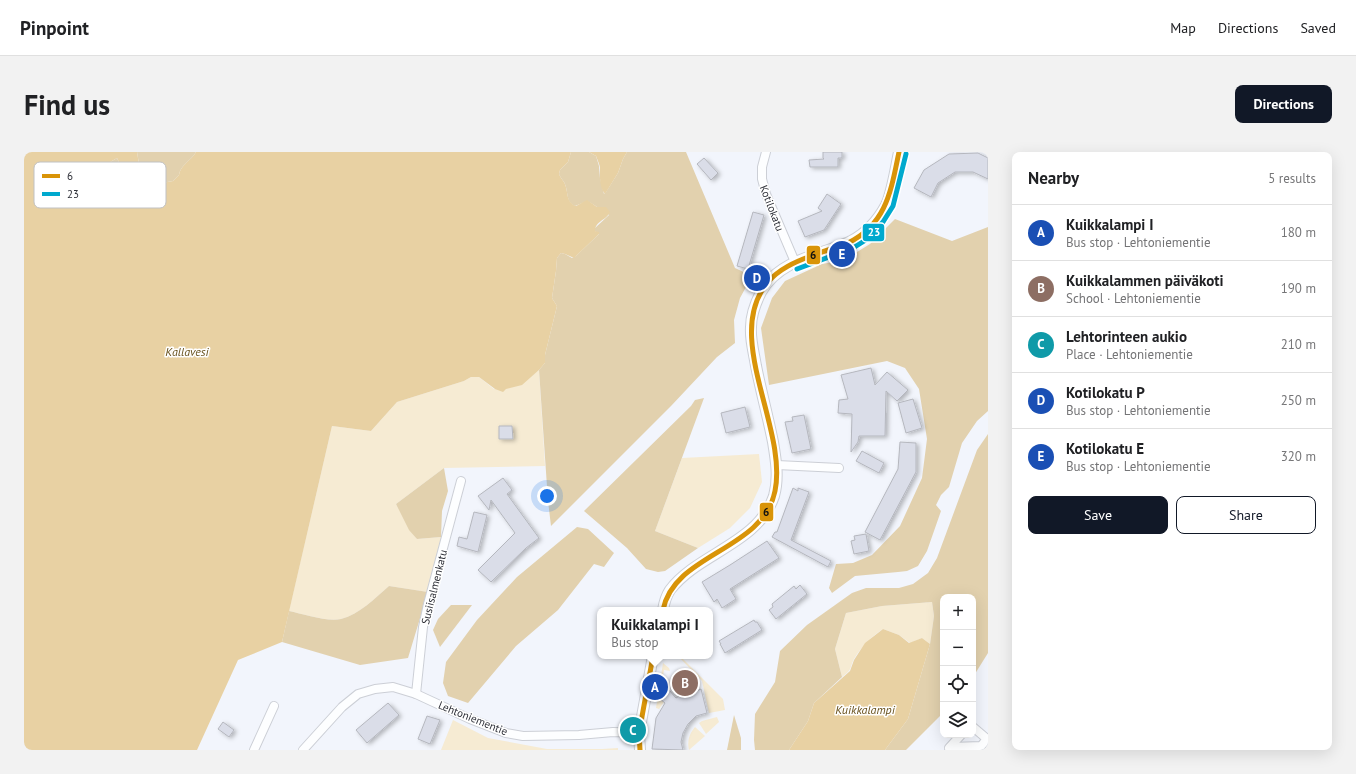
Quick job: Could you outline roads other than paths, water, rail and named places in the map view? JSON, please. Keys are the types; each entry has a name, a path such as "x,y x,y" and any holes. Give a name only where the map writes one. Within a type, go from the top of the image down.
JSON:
{"street":[{"name":"Kotilokatu","path":"766,152 762,168 762,179 768,201 795,262"},
{"path":"664,607 669,591 682,578 749,532 758,522 773,497 777,481 777,464 752,346 751,326 761,293 769,280 785,267 850,242 864,233 878,218 886,203 899,152"},
{"path":"777,464 839,468"},
{"name":"Susiisalmenkatu","path":"416,694 428,604 461,481"},
{"path":"640,750 639,734 652,659"},
{"name":"Lehtoniementie","path":"303,750 342,707 358,694 375,689 393,687 416,694 470,719 506,733 524,736 613,732 639,734"},
{"path":"254,750 274,706"},
{"path":"949,748 981,746 987,739 976,730"},
{"path":"949,748 958,738"}],"water":[{"name":"Kallavesi","path":"24,152 137,152 139,162 119,162 117,158 110,162 34,162 34,208 166,208 166,182 173,181 179,175 181,168 196,152 571,152 568,162 560,170 559,174 566,185 570,202 576,206 587,200 597,207 606,207 610,212 597,225 595,231 599,232 599,234 574,258 561,253 557,258 552,298 557,306 545,355 545,363 522,385 506,389 503,392 495,389 479,377 471,377 464,381 397,402 371,431 332,426 282,642 238,660 197,750 24,750"},
{"path":"589,152 627,152 618,173 605,194 601,185 600,168 596,156"},
{"name":"Kuikkalampi","path":"883,629 899,635 909,643 922,638 930,644 908,719 885,750 789,750 808,721 814,703 850,671 854,660 865,643"}],"place":[{"name":"Kotilokatu E","path":"842,254"},
{"name":"Kotilokatu P","path":"757,278"},
{"name":"Kuikkalammen päiväkoti","path":"685,683"},
{"name":"Kuikkalampi I","path":"655,687"},
{"name":"Lehtorinteen aukio","path":"633,730"}]}
